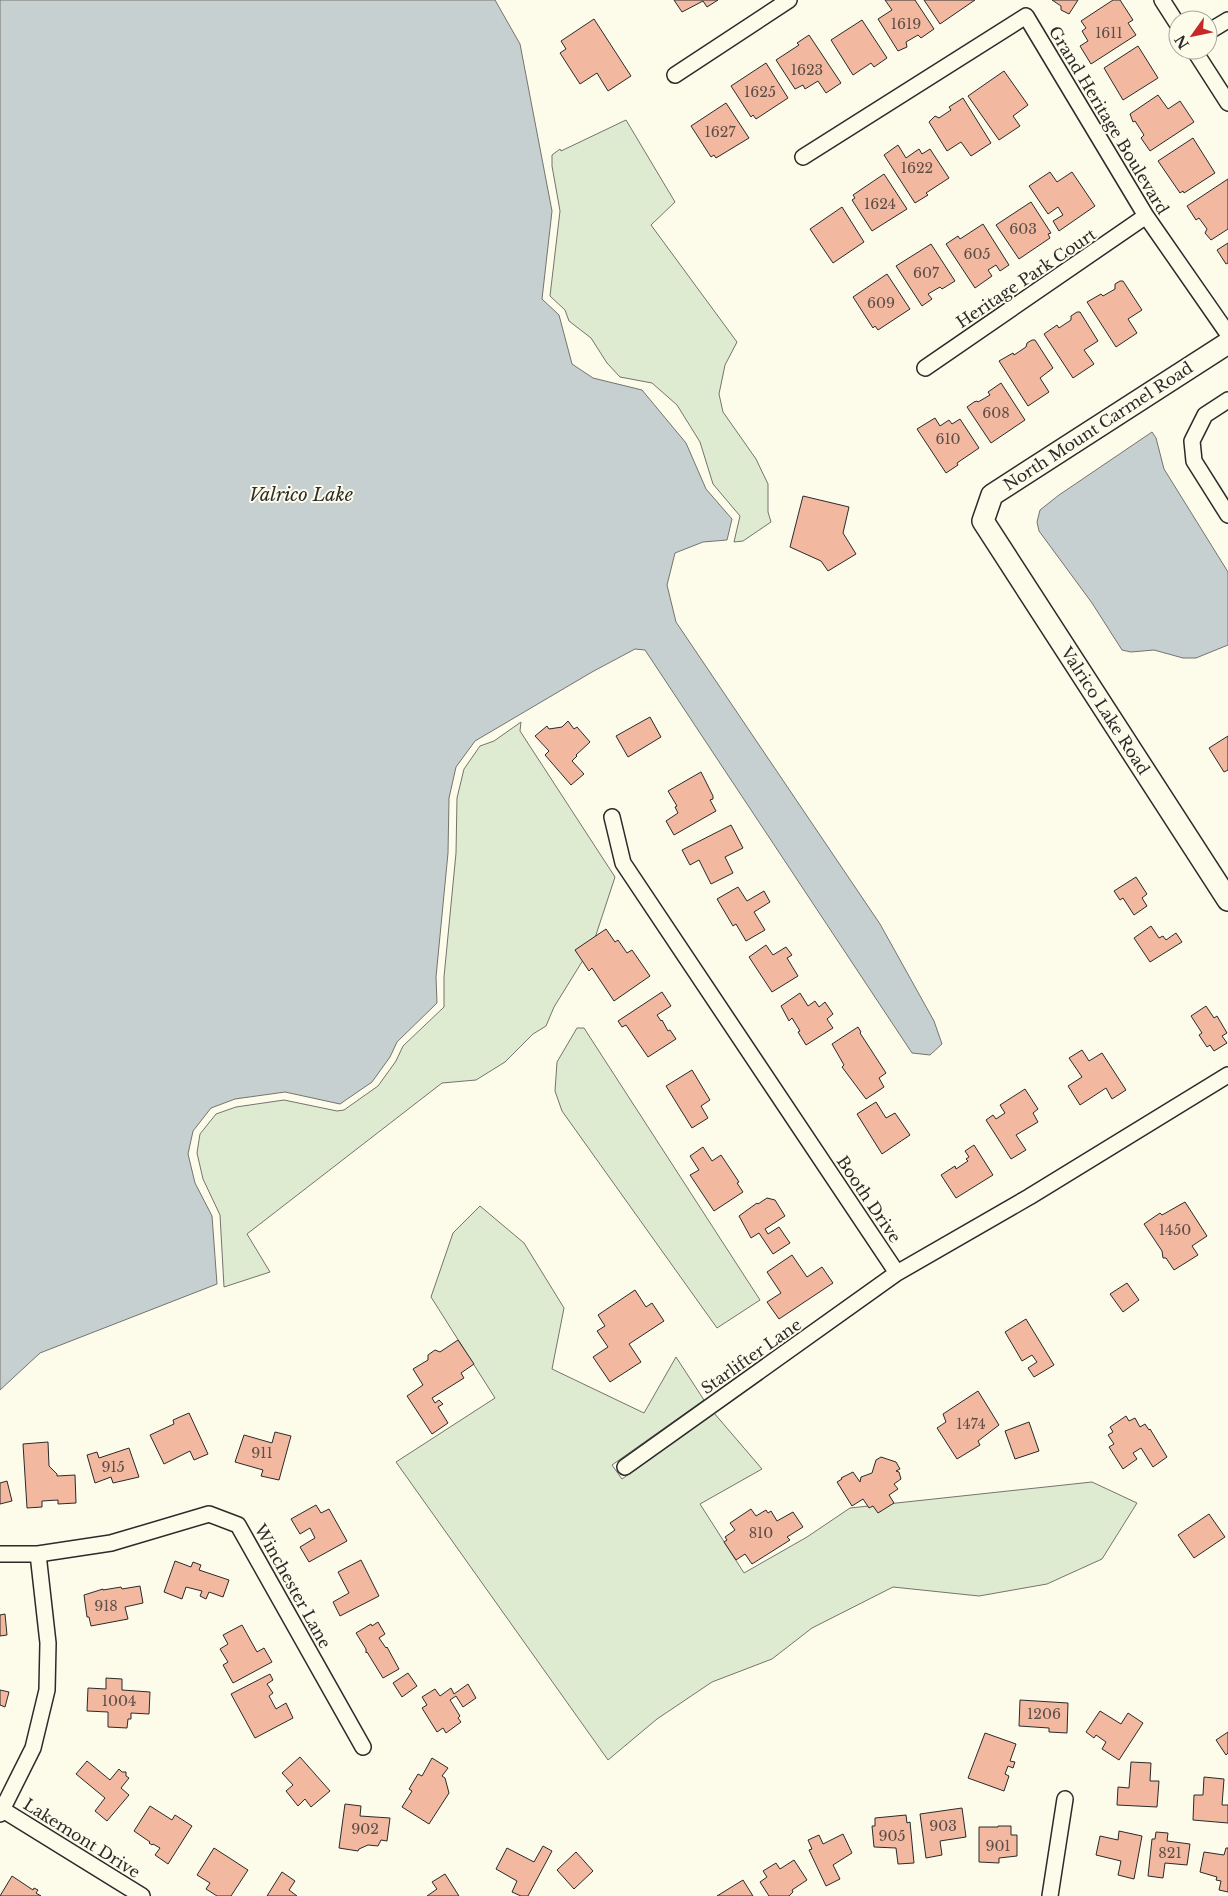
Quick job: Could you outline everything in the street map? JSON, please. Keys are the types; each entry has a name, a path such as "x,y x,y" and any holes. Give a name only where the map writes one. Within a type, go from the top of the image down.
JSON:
{"street":[{"path":"675,75 789,0"},
{"name":"Grand Heritage Boulevard","path":"803,157 1026,16 1146,216 1228,334"},
{"path":"1200,60 1228,103"},
{"name":"Heritage Park Court","path":"925,368 1146,216"},
{"name":"North Mount Carmel Road","path":"983,520 992,494 1228,343"},
{"path":"1228,400 1204,416 1192,441 1194,461 1228,515"},
{"name":"Valrico Lake Road","path":"983,520 1228,900"},
{"name":"Booth Drive","path":"612,817 623,863 897,1273"},
{"path":"897,1273 1029,1197 1228,1075"},
{"name":"Starlifter Lane","path":"625,1467 897,1273"},
{"name":"Winchester Lane","path":"0,1554 38,1554 112,1543 209,1514 238,1525 364,1747"},
{"path":"2,1812 33,1748 47,1690 48,1643 38,1554"},
{"path":"1050,1896 1065,1799"},
{"name":"Lakemont Drive","path":"2,1812 142,1896"}],"green space":[{"path":"626,120 675,202 651,225 737,342 725,365 719,394 723,412 756,459 768,484 768,512 771,522 743,541 734,542 740,516 713,484 700,442 677,405 652,383 620,377 607,363 591,338 569,321 565,310 550,296 560,211 552,166 552,155 560,149 561,151"},
{"path":"521,722 520,731 615,877 593,944 554,1007 546,1026 533,1034 505,1062 476,1080 442,1083 247,1234 270,1272 224,1287 220,1215 203,1179 197,1153 200,1134 216,1114 236,1107 284,1100 337,1111 344,1110 378,1086 396,1061 403,1046 444,1007 444,977 456,853 457,798 464,769 480,746 494,741"},
{"path":"577,1028 584,1028 760,1300 717,1328 562,1111 555,1091 557,1062"},
{"path":"480,1206 524,1243 564,1308 552,1369 644,1413 676,1357 704,1400 612,1465 622,1479 714,1413 762,1469 700,1504 744,1573 807,1537 850,1508 1092,1482 1137,1503 1102,1559 1047,1584 979,1596 893,1587 812,1628 772,1659 712,1682 657,1719 608,1760 396,1462 495,1398 431,1297 453,1233"}],"water":[{"name":"Valrico Lake","path":"0,0 495,0 520,44 552,211 542,299 559,315 572,364 593,378 642,390 686,443 706,489 732,519 727,540 703,542 675,553 667,585 676,622 880,924 934,1021 942,1044 930,1055 912,1053 645,650 635,649 475,741 456,767 449,798 448,853 436,977 437,1003 397,1042 390,1057 372,1082 340,1104 285,1092 235,1099 211,1108 193,1131 188,1154 195,1183 212,1216 217,1284 40,1353 0,1390"},
{"path":"1152,432 1156,438 1164,469 1228,572 1228,645 1196,658 1183,658 1154,650 1131,652 1122,650 1092,603 1039,531 1037,522 1040,510 1059,495"}],"building":[{"path":"674,0 718,0 707,7 703,1 682,12"},
{"path":"885,0 915,0 934,29 921,38 918,35 906,42 907,47 898,51 878,19 892,10"},
{"path":"924,0 975,0 940,24"},
{"path":"1052,0 1078,0 1069,14 1061,10 1061,6"},
{"path":"1113,0 1120,0 1133,20 1128,23 1136,35 1091,64 1080,46 1088,41 1082,31 1086,28 1081,21"},
{"path":"594,19 631,76 608,91 597,73 580,84 560,53 566,49 561,41"},
{"path":"862,20 887,58 874,67 871,63 853,75 831,40"},
{"path":"809,35 841,83 826,93 818,81 805,89 803,85 795,89 776,60 799,45 797,43"},
{"path":"1138,46 1158,78 1123,100 1104,68"},
{"path":"766,63 788,98 756,119 753,115 751,117 731,86"},
{"path":"1004,71 1028,105 1013,116 1020,126 999,140 968,96"},
{"path":"1158,95 1168,109 1180,101 1194,122 1150,151 1141,138 1144,135 1135,121 1133,122 1130,114"},
{"path":"963,98 991,143 971,156 961,142 947,151 929,122 935,116 939,118 951,110 949,107"},
{"path":"726,103 749,138 716,158 714,155 711,157 691,126"},
{"path":"1193,138 1215,173 1184,193 1183,191 1180,193 1158,161"},
{"path":"898,145 906,158 919,149 922,154 930,149 949,178 926,193 928,195 915,203 884,155"},
{"path":"1050,172 1057,182 1072,172 1095,206 1059,231 1053,221 1063,215 1058,207 1048,214 1029,186"},
{"path":"884,174 907,209 872,231 852,200 855,198 853,195"},
{"path":"1228,179 1228,229 1211,240 1205,233 1207,229 1199,218 1196,220 1187,206"},
{"path":"1031,202 1051,233 1048,234 1050,238 1019,259 996,225"},
{"path":"842,207 864,242 833,263 810,229"},
{"path":"983,224 1009,265 1000,271 996,265 988,270 992,276 975,288 946,244 958,236 960,239"},
{"path":"1228,243 1228,263 1226,264 1217,250"},
{"path":"931,244 955,281 942,289 940,287 928,294 932,299 922,306 896,266"},
{"path":"887,274 910,309 878,330 875,326 873,328 853,297"},
{"path":"1123,281 1142,310 1128,319 1137,333 1116,347 1087,302 1115,289 1115,284"},
{"path":"1080,312 1098,341 1084,350 1094,364 1073,378 1044,334 1057,325 1059,328 1071,320 1071,316"},
{"path":"1035,340 1053,368 1040,378 1049,392 1028,406 999,361 1013,353 1014,355 1026,347 1027,343"},
{"path":"1001,383 1025,420 991,443 967,407 990,395 988,392"},
{"path":"935,418 940,426 949,420 952,424 960,419 979,448 946,473 917,429"},
{"path":"803,496 849,507 843,533 856,554 828,571 821,561 790,547"},
{"path":"650,717 661,737 628,757 616,736"},
{"path":"568,721 574,729 577,727 590,742 572,761 584,774 571,785 545,755 549,751 535,736 547,726 549,729 562,727"},
{"path":"1228,736 1228,770 1224,772 1209,748"},
{"path":"701,772 713,796 713,799 710,800 716,811 674,835 666,821 678,813 675,807 677,806 668,791"},
{"path":"731,825 743,848 725,857 733,873 711,884 699,860 690,865 682,850"},
{"path":"1136,877 1147,894 1142,898 1147,906 1134,915 1123,898 1120,900 1114,891"},
{"path":"738,887 747,901 764,891 770,902 754,912 765,930 746,941 736,924 733,926 717,899"},
{"path":"1151,926 1159,938 1163,936 1166,940 1176,933 1182,942 1150,962 1134,938"},
{"path":"606,929 615,942 618,940 627,953 632,950 650,976 614,1001 592,968 589,971 575,950"},
{"path":"766,945 773,955 786,947 792,955 787,958 798,976 772,992 749,957"},
{"path":"662,992 671,1006 657,1015 676,1039 648,1057 626,1025 622,1027 618,1021"},
{"path":"800,993 808,1006 815,1001 819,1007 825,1002 833,1014 827,1019 833,1028 806,1045 792,1018 789,1021 781,1006"},
{"path":"1206,1006 1214,1018 1217,1016 1227,1033 1222,1036 1227,1043 1214,1051 1210,1045 1207,1047 1199,1035 1202,1033 1191,1016"},
{"path":"858,1027 886,1073 879,1078 884,1087 866,1099 842,1067 844,1065 832,1044"},
{"path":"1082,1050 1089,1061 1102,1053 1126,1090 1112,1099 1106,1088 1080,1105 1068,1086 1082,1077 1069,1058"},
{"path":"692,1070 710,1100 701,1106 708,1118 692,1128 666,1086"},
{"path":"1025,1089 1038,1109 1033,1113 1038,1122 1016,1135 1026,1150 1011,1159 986,1120 993,1115 996,1119 1005,1113 1000,1105"},
{"path":"876,1102 886,1118 895,1113 910,1135 882,1154 857,1114"},
{"path":"974,1145 993,1175 956,1198 941,1175 955,1166 956,1169 968,1161 966,1159 969,1157 965,1151"},
{"path":"703,1147 712,1161 721,1155 739,1182 737,1183 743,1192 714,1211 690,1175 699,1170 690,1156"},
{"path":"767,1198 775,1200 785,1216 765,1229 768,1234 779,1227 790,1243 773,1254 759,1233 751,1238 739,1216"},
{"path":"1185,1202 1207,1236 1192,1246 1198,1255 1174,1270 1166,1258 1163,1258 1162,1251 1144,1224 1160,1213 1162,1215"},
{"path":"792,1255 807,1277 822,1267 833,1283 779,1319 767,1302 781,1293 767,1272"},
{"path":"1127,1283 1139,1300 1123,1312 1110,1294"},
{"path":"635,1290 646,1307 652,1303 664,1321 629,1344 641,1362 610,1382 593,1357 608,1347 597,1331 605,1326 598,1315"},
{"path":"1026,1319 1054,1365 1034,1377 1028,1368 1037,1362 1032,1355 1022,1361 1005,1332"},
{"path":"458,1340 474,1364 461,1373 464,1378 432,1398 435,1403 439,1400 443,1404 438,1407 448,1423 432,1434 407,1396 423,1385 413,1369 428,1360 428,1355 435,1350 440,1352"},
{"path":"978,1391 999,1425 978,1441 980,1445 957,1459 937,1428 946,1422 943,1414"},
{"path":"189,1413 208,1454 194,1460 190,1451 164,1464 150,1435 174,1424 173,1420"},
{"path":"1126,1416 1129,1421 1135,1418 1140,1427 1145,1424 1150,1429 1167,1457 1153,1467 1141,1448 1133,1453 1137,1459 1123,1469 1109,1447 1114,1444 1108,1435 1113,1432 1110,1427"},
{"path":"1029,1422 1039,1451 1015,1459 1005,1431"},
{"path":"275,1432 291,1436 279,1480 261,1476 263,1470 235,1462 244,1435 272,1443"},
{"path":"48,1442 49,1466 57,1476 75,1475 76,1503 58,1504 58,1500 42,1501 42,1507 27,1508 23,1444"},
{"path":"129,1448 139,1477 113,1483 111,1477 95,1483 87,1455 97,1452 99,1458"},
{"path":"881,1457 896,1462 900,1469 896,1471 899,1472 901,1479 894,1484 898,1489 889,1495 894,1503 878,1513 873,1506 869,1508 863,1499 852,1506 837,1482 853,1472 860,1482 861,1477 872,1473 876,1460"},
{"path":"7,1481 12,1501 0,1504 0,1483"},
{"path":"316,1505 321,1513 329,1509 347,1541 309,1562 300,1547 315,1538 310,1528 300,1534 291,1519"},
{"path":"751,1509 756,1516 766,1510 768,1513 771,1511 777,1521 793,1512 803,1527 787,1537 790,1540 752,1564 745,1554 736,1560 724,1542 727,1540 725,1537 735,1530 730,1523"},
{"path":"1209,1514 1225,1537 1194,1558 1178,1535"},
{"path":"361,1560 379,1596 340,1616 333,1602 349,1593 338,1572"},
{"path":"175,1561 191,1567 193,1562 201,1565 199,1570 229,1580 223,1597 209,1592 206,1599 200,1596 202,1591 186,1587 182,1599 164,1592"},
{"path":"140,1586 143,1603 125,1607 128,1619 91,1626 89,1617 87,1617 84,1595 103,1589 121,1587 122,1589"},
{"path":"5,1614 7,1635 0,1636 0,1615"},
{"path":"378,1622 385,1634 379,1638 387,1647 399,1669 383,1678 366,1653 366,1649 356,1633"},
{"path":"242,1625 257,1652 264,1648 272,1662 233,1683 223,1665 228,1662 220,1649 228,1644 223,1635"},
{"path":"408,1673 417,1686 402,1697 393,1683"},
{"path":"270,1674 273,1680 267,1684 273,1693 269,1696 276,1709 286,1703 293,1718 255,1738 231,1694"},
{"path":"106,1678 122,1679 122,1690 150,1692 149,1714 131,1713 131,1719 128,1719 127,1728 108,1727 108,1712 87,1711 88,1688 106,1689"},
{"path":"468,1684 476,1698 463,1707 456,1696 450,1700 460,1716 458,1718 461,1722 446,1733 443,1728 437,1732 422,1708 427,1705 422,1697 435,1689 440,1696 451,1688 454,1694"},
{"path":"0,1690 9,1692 5,1707 0,1705"},
{"path":"1020,1700 1068,1703 1067,1733 1049,1732 1049,1728 1019,1726"},
{"path":"1100,1711 1121,1724 1128,1713 1143,1723 1119,1760 1102,1749 1106,1742 1096,1735 1094,1738 1086,1732"},
{"path":"1228,1732 1228,1753 1226,1755 1216,1740"},
{"path":"985,1733 1016,1744 1010,1761 1015,1762 1013,1768 1008,1766 1005,1774 1009,1776 1004,1791 968,1778"},
{"path":"300,1757 330,1791 311,1807 305,1799 298,1806 286,1791 293,1785 282,1773"},
{"path":"432,1758 448,1768 442,1776 445,1778 449,1793 429,1824 402,1807 412,1791 409,1789 418,1774 422,1776"},
{"path":"87,1761 110,1780 119,1769 122,1772 126,1772 126,1776 129,1778 121,1788 129,1795 107,1821 95,1811 105,1798 76,1774"},
{"path":"1131,1762 1151,1763 1150,1781 1159,1781 1157,1807 1117,1805 1118,1787 1129,1788"},
{"path":"1204,1777 1224,1779 1222,1805 1228,1805 1228,1823 1193,1820 1194,1795 1203,1795"},
{"path":"345,1804 361,1806 360,1816 390,1818 387,1841 381,1840 378,1846 368,1845 358,1851 339,1848"},
{"path":"150,1806 172,1820 175,1815 192,1826 168,1864 155,1855 160,1848 152,1845 134,1831"},
{"path":"962,1808 966,1837 940,1841 942,1855 926,1858 920,1814"},
{"path":"906,1815 907,1823 910,1822 914,1863 898,1864 896,1848 874,1847 872,1826 875,1826 875,1818"},
{"path":"1011,1826 1011,1835 1017,1835 1017,1856 999,1858 999,1863 979,1862 979,1827"},
{"path":"1119,1831 1142,1836 1134,1879 1118,1875 1121,1861 1096,1855 1100,1836 1118,1840"},
{"path":"1156,1832 1168,1833 1167,1841 1190,1844 1187,1865 1165,1863 1163,1878 1148,1876 1152,1839 1155,1839"},
{"path":"843,1834 852,1853 833,1865 840,1879 826,1886 809,1850 812,1849 808,1840 819,1835 823,1844"},
{"path":"543,1846 552,1851 528,1896 521,1896 512,1892 517,1881 496,1869 507,1848 534,1862"},
{"path":"214,1848 248,1870 231,1896 217,1896 206,1889 210,1883 197,1875"},
{"path":"1226,1848 1228,1848 1228,1892 1219,1890 1221,1881 1216,1880 1217,1877 1200,1872 1204,1852 1224,1855"},
{"path":"576,1852 593,1871 574,1889 557,1870"},
{"path":"794,1860 807,1880 792,1890 793,1892 789,1896 769,1896 760,1882 767,1877 763,1871 776,1863 780,1869"},
{"path":"282,1872 295,1881 289,1890 297,1896 267,1896"},
{"path":"445,1874 459,1896 427,1896 437,1889 432,1882"},
{"path":"12,1876 33,1890 34,1888 38,1890 36,1893 41,1896 0,1896"},
{"path":"743,1880 753,1896 717,1896"}]}
